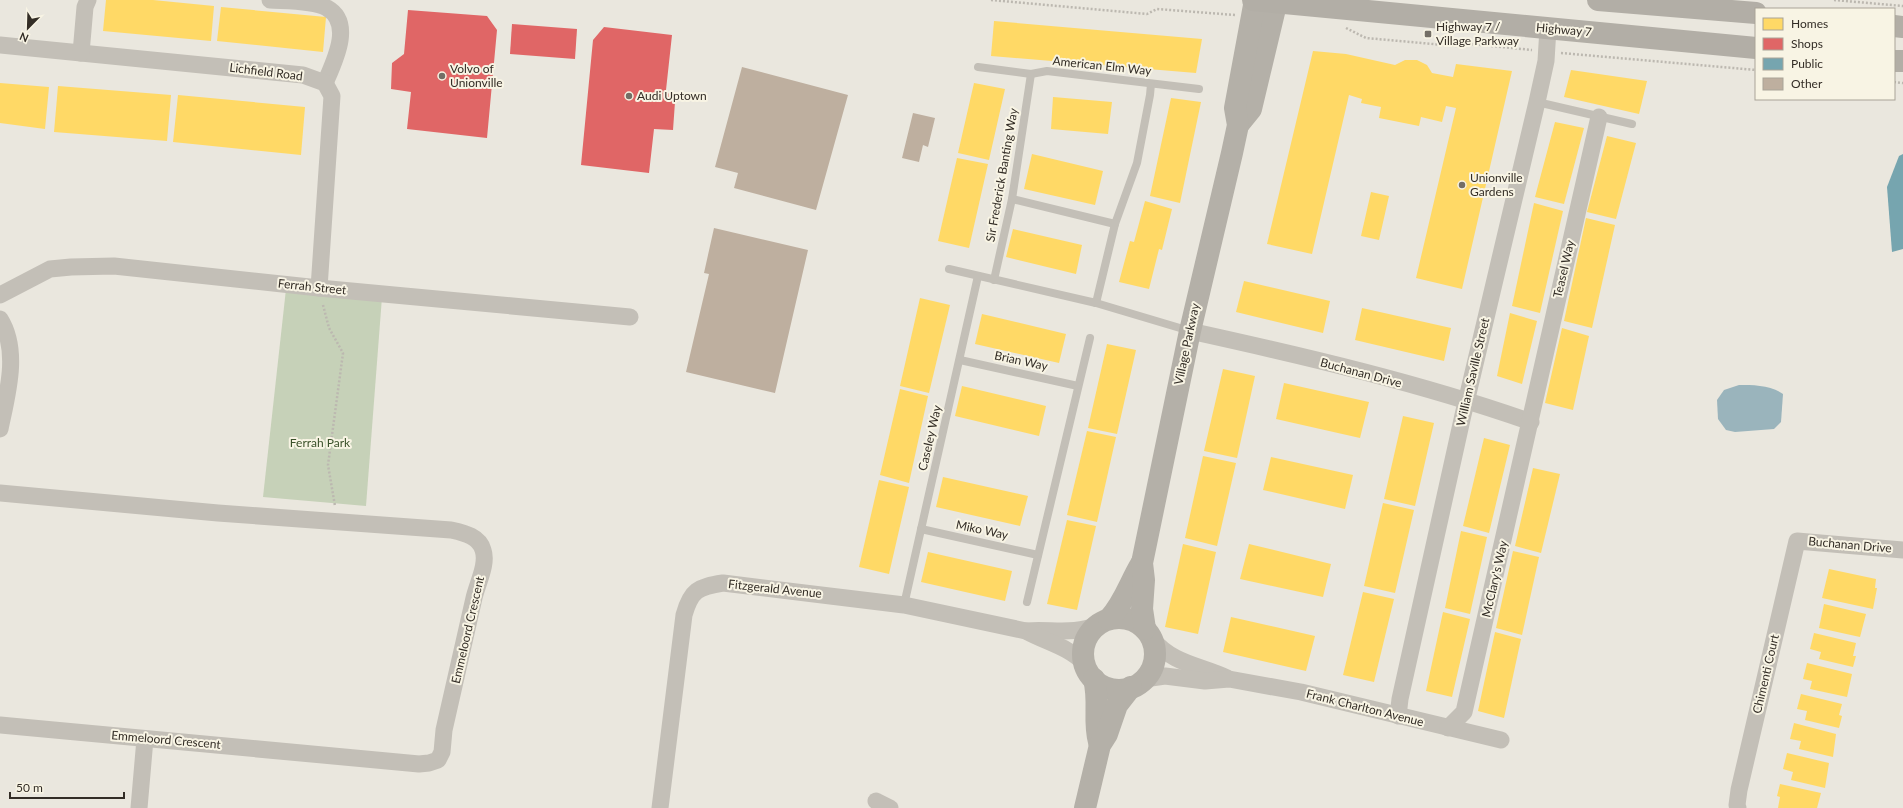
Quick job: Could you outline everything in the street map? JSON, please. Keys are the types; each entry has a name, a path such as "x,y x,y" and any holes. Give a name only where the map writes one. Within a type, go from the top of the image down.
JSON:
{"main road":[{"name":"Highway 7","path":"1254,0 1755,48"},
{"name":"Village Parkway","path":"1149,634 1142,609 1144,580 1142,563 1190,331 1238,125 1235,108 1254,0"},
{"path":"1598,0 1755,13"},
{"name":"Village Parkway","path":"1238,125 1252,109 1277,1"},
{"name":"Village Parkway","path":"1103,622 1121,604 1132,578 1142,563"},
{"path":"1085,808 1100,745 1107,734 1117,705 1151,671 1154,660 1155,649 1149,634 1129,619 1103,622 1090,633 1085,642 1083,653 1098,709 1095,730 1100,745"},
{"path":"1089,671 1102,685 1111,689 1122,689 1138,683"}],"street":[{"path":"81,53 85,7 88,0"},
{"path":"270,0 308,3 327,7 337,16 341,28 339,47 325,83 332,96 320,288"},
{"name":"William Saville Street","path":"1398,716 1404,683 1467,401 1546,61 1548,28"},
{"name":"Lichfield Road","path":"0,45 303,75 325,83"},
{"name":"Teasel Way","path":"1530,422 1599,117"},
{"name":"Ferrah Street","path":"0,295 50,269 78,266 114,266 320,288 630,317"},
{"path":"0,319 8,344 10,362 10,380 0,429"},
{"name":"Buchanan Drive","path":"1190,331 1339,366 1467,401 1530,422"},
{"name":"McClary's Way","path":"1448,728 1464,712 1530,422"},
{"name":"Emmeloord Crescent","path":"0,493 337,522 451,530 465,534 481,543 484,552 484,565 475,596 444,730 442,752 438,760 430,763 419,764 0,725"},
{"name":"Buchanan Drive","path":"1797,541 1903,550"},
{"name":"Chimenti Court","path":"1738,808 1738,790 1797,541"},
{"name":"Fitzgerald Avenue","path":"660,808 684,614 689,599 703,586 723,583 904,605 1026,631 1044,641 1070,652 1089,671"},
{"name":"Fitzgerald Avenue","path":"1026,631 1045,629 1074,631 1090,628 1103,622"},
{"name":"Frank Charlton Avenue","path":"1149,634 1167,654 1229,679 1301,692 1501,740"},
{"name":"Frank Charlton Avenue","path":"1138,683 1165,676 1205,681 1229,679"},
{"path":"139,808 145,738"}],"lane":[{"name":"American Elm Way","path":"978,67 1031,74 1047,71 1199,89"},
{"name":"Sir Frederick Banting Way","path":"994,280 1012,199 1031,74"},
{"path":"1096,303 1115,224 1137,163 1151,84"},
{"path":"1537,102 1632,124"},
{"path":"1012,199 1115,224"},
{"path":"949,269 1096,303 1190,331"},
{"name":"Caseley Way","path":"904,605 978,276"},
{"path":"1027,602 1090,338"},
{"name":"Brian Way","path":"960,360 1078,386"},
{"name":"Miko Way","path":"921,529 1038,555"}],"path":[{"path":"991,0 1147,14 1157,10 1176,10"},
{"path":"1834,0 1903,6"},
{"path":"320,288 329,328 343,353 328,465 337,522"}],"green space":[{"name":"Ferrah Park","path":"286,289 382,297 366,506 263,497"}],"water":[{"path":"1739,385 1756,385 1767,387 1783,394 1781,422 1774,429 1735,432 1726,430 1718,419 1717,400 1724,390"}],"building: Homes":[{"path":"106,0 153,0 214,6 211,41 103,31"},
{"path":"221,7 326,17 323,52 217,41"},
{"path":"994,21 1202,39 1196,73 991,56"},
{"name":"Unionville Gardens","path":"1313,51 1346,54 1395,65 1405,60 1417,60 1427,65 1432,73 1453,77 1456,64 1512,71 1462,289 1416,278 1456,108 1446,106 1442,122 1421,117 1419,126 1379,118 1381,107 1361,103 1362,99 1349,95 1312,254 1267,244"},
{"path":"1571,70 1647,81 1639,114 1564,97"},
{"path":"0,83 49,87 45,129 0,123"},
{"path":"974,83 1005,89 989,160 958,153"},
{"path":"58,86 171,95 167,141 54,132"},
{"path":"178,95 305,107 301,155 173,142"},
{"path":"1053,97 1112,102 1108,134 1051,129"},
{"path":"1171,98 1201,102 1180,203 1150,196"},
{"path":"1555,122 1584,128 1564,204 1535,197"},
{"path":"1607,136 1636,143 1616,219 1587,212"},
{"path":"1032,154 1103,171 1095,205 1024,189"},
{"path":"957,158 988,164 969,248 938,241"},
{"path":"1371,192 1389,196 1379,240 1361,236"},
{"path":"1145,201 1172,209 1162,250 1159,249 1149,289 1119,282 1130,241 1134,242"},
{"path":"1534,203 1563,211 1540,313 1512,306"},
{"path":"1586,218 1615,225 1592,328 1564,321"},
{"path":"1013,229 1082,245 1076,274 1006,257"},
{"path":"1244,281 1330,301 1323,333 1236,312"},
{"path":"920,298 950,305 929,393 900,386"},
{"path":"1362,308 1451,328 1444,361 1355,340"},
{"path":"1510,313 1537,321 1522,384 1497,376"},
{"path":"982,314 1066,334 1059,363 975,344"},
{"path":"1562,328 1589,336 1573,410 1545,403"},
{"path":"1107,344 1136,350 1117,434 1088,428"},
{"path":"1223,369 1255,376 1237,458 1204,451"},
{"path":"1284,383 1369,402 1360,438 1276,419"},
{"path":"962,386 1046,406 1039,436 955,416"},
{"path":"900,389 928,396 909,483 880,475"},
{"path":"1403,416 1434,423 1415,506 1384,499"},
{"path":"1087,431 1116,437 1097,522 1067,515"},
{"path":"1484,438 1510,445 1489,533 1463,526"},
{"path":"1203,456 1236,463 1217,546 1185,538"},
{"path":"1271,457 1353,475 1345,509 1263,490"},
{"path":"1533,468 1560,474 1541,553 1515,546"},
{"path":"943,477 1028,496 1020,526 936,507"},
{"path":"879,480 909,487 889,574 859,567"},
{"path":"1383,503 1414,510 1395,593 1364,586"},
{"path":"1067,520 1096,526 1077,610 1047,604"},
{"path":"1461,531 1487,537 1470,614 1445,608"},
{"path":"1183,544 1216,552 1198,634 1165,627"},
{"path":"1249,544 1331,564 1323,597 1240,579"},
{"path":"1513,551 1539,557 1522,635 1496,628"},
{"path":"928,552 1012,571 1005,601 921,582"},
{"path":"1829,569 1876,579 1875,588 1877,588 1873,609 1822,598"},
{"path":"1363,592 1394,599 1374,682 1343,675"},
{"path":"1824,604 1866,614 1860,637 1819,628"},
{"path":"1443,612 1470,619 1452,697 1426,691"},
{"path":"1231,617 1315,636 1306,671 1223,652"},
{"path":"1495,632 1521,639 1504,718 1478,711"},
{"path":"1814,633 1856,643 1853,656 1856,656 1853,667 1819,659 1821,652 1810,649"},
{"path":"1807,663 1852,674 1847,697 1810,689 1812,681 1803,679"},
{"path":"1801,694 1842,704 1839,715 1842,716 1839,728 1805,720 1807,711 1797,709"},
{"path":"1794,723 1836,734 1833,757 1799,749 1801,741 1790,739"},
{"path":"1787,753 1829,763 1825,788 1791,780 1793,772 1783,769"},
{"path":"1780,784 1821,793 1817,808 1778,808 1780,797 1777,796"}],"building: Shops":[{"name":"Volvo of Unionville","path":"408,10 487,16 497,30 487,138 407,129 411,92 391,89 392,63 404,54"},
{"path":"512,24 577,29 575,59 510,54"},
{"name":"Audi Uptown","path":"604,27 672,35 666,90 675,102 673,130 654,129 649,173 581,165 593,40"}],"building: Public":[{"path":"1903,154 1903,249 1892,252 1887,187 1899,156"}],"building: Other":[{"path":"742,67 848,95 816,210 734,188 738,173 715,167"},
{"path":"913,113 935,118 928,147 923,145 919,162 902,158"},
{"path":"714,228 808,250 775,393 686,372 709,274 704,273"}],"place":[{"name":"Highway 7 / Village Parkway","path":"1428,34"},
{"name":"Volvo of Unionville","path":"442,76"},
{"name":"Audi Uptown","path":"629,96"},
{"name":"Unionville Gardens","path":"1462,185"}]}
